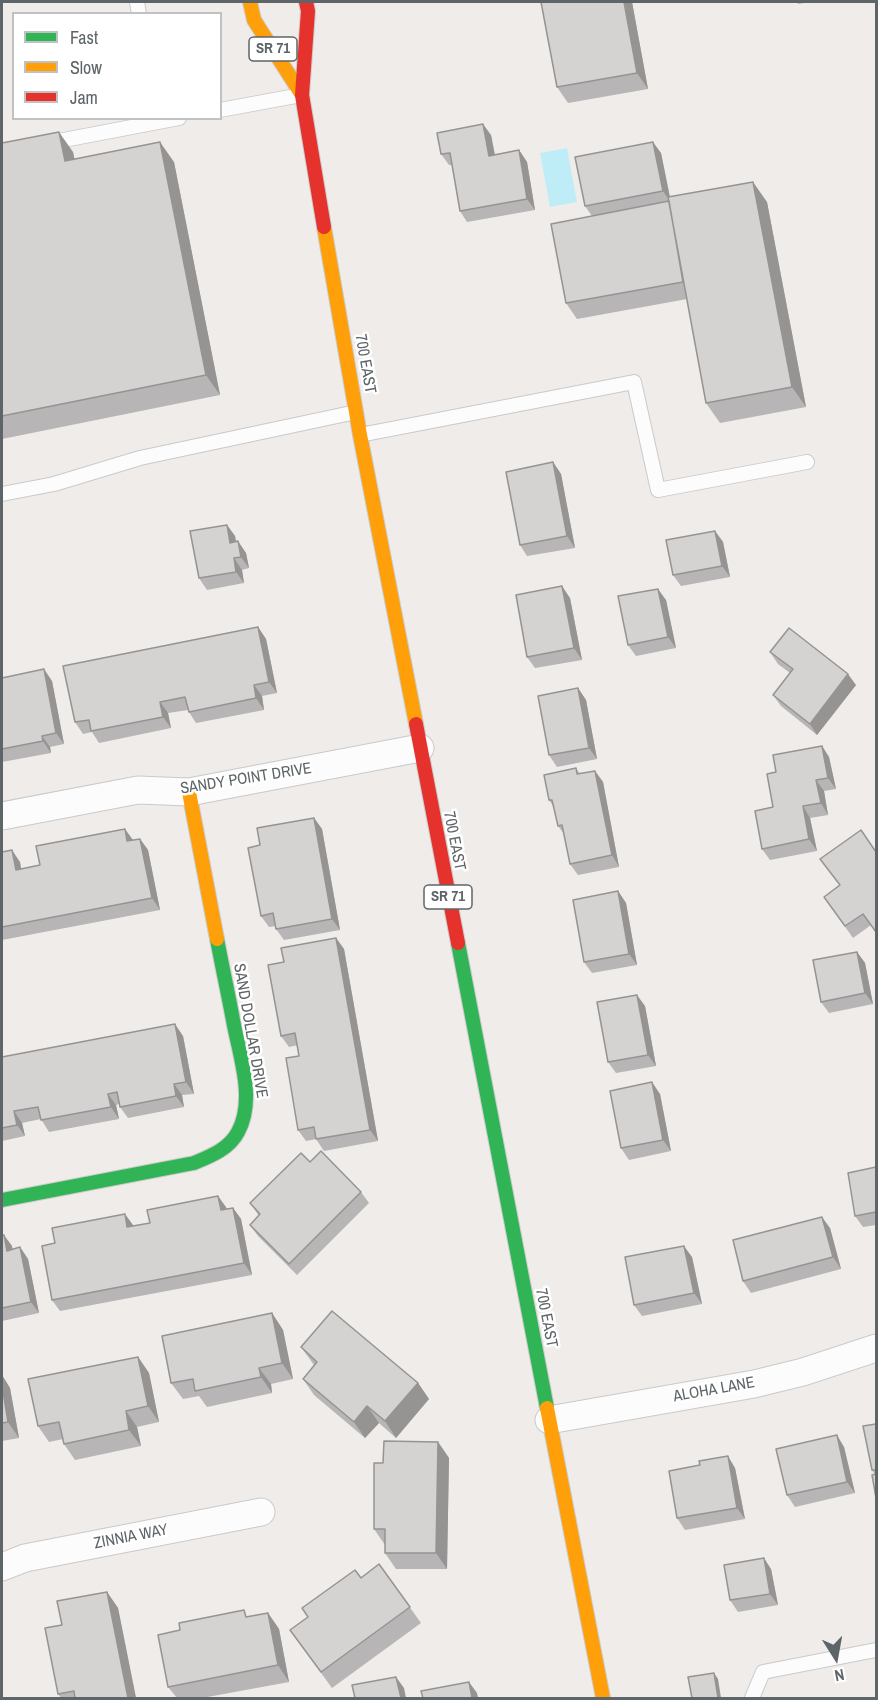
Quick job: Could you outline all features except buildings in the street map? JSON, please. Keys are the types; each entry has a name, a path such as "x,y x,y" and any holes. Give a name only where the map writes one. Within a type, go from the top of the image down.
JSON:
{"main road":[{"name":"700 EAST","path":"250,2 254,20 302,95"},
{"name":"700 EAST","path":"306,2 308,11 302,95 360,435 603,1698"},
{"name":"SAND DOLLAR DRIVE","path":"2,1200 194,1163 214,1156 231,1144 242,1126 247,1105 245,1083 189,792"}],"street":[{"name":"SANDY POINT DRIVE","path":"2,816 138,790 189,792 420,748"},
{"name":"ALOHA LANE","path":"549,1420 754,1384 803,1372 876,1348"},
{"name":"ZINNIA WAY","path":"2,1567 25,1558 261,1512"}],"lane":[{"path":"222,110 302,95"},
{"path":"32,146 159,120"},
{"path":"360,435 634,382 658,490 807,462"},
{"path":"2,494 54,484 140,458 356,412"},
{"path":"752,1698 764,1672 876,1650"}],"water":[{"path":"567,148 577,202 550,207 540,153"}],"traffic: fast":[{"path":"2,1200 194,1163 207,1158 230,1143 243,1119 246,1091 217,939"},
{"path":"458,943 547,1408"}],"traffic: slow":[{"path":"250,2 254,20 302,95"},
{"path":"324,227 360,435 416,724"},
{"path":"189,792 217,939"},
{"path":"547,1408 603,1698"}],"traffic: jam":[{"path":"306,2 308,11 302,95 324,227"},
{"path":"416,724 458,943"}]}
